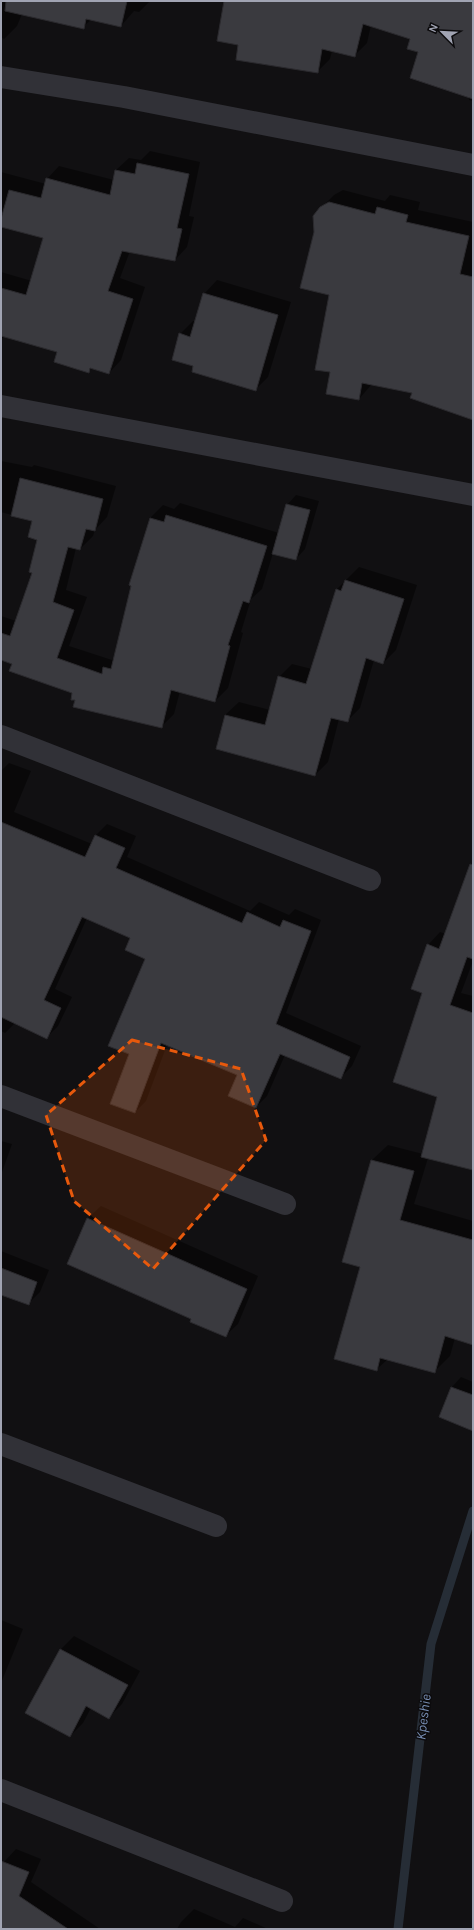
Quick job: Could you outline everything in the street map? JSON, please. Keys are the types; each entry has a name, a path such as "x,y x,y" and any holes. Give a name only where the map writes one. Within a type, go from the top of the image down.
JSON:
{"street":[{"path":"1,77 124,97 473,166"},
{"path":"1,406 473,495"},
{"path":"1,736 370,880"},
{"path":"1,1096 285,1204"},
{"path":"1,1444 216,1526"},
{"path":"1,1790 282,1901"}],"highlighted area":[{"path":"132,1040 241,1069 266,1140 153,1269 74,1201 46,1115"}],"building":[{"path":"6,1 127,1 121,27 86,19 84,29 5,11"},
{"path":"224,1 473,1 473,99 410,78 418,52 407,49 410,39 363,24 355,57 322,49 318,73 236,60 238,45 217,41"},
{"path":"137,163 189,174 177,228 182,229 175,261 122,251 108,291 133,299 109,374 90,368 89,373 54,362 57,352 1,336 1,288 26,295 43,238 1,227 1,219 9,190 41,198 46,178 110,195 115,170 135,174"},
{"path":"329,202 375,214 377,207 408,215 406,222 469,236 460,274 473,277 473,420 410,398 412,393 362,383 359,400 326,394 330,372 315,370 329,295 300,288 314,232 313,216 320,207"},
{"path":"203,293 278,315 256,391 192,372 193,366 172,360 179,333 190,337"},
{"path":"20,478 103,499 95,531 86,529 80,550 68,547 53,602 74,610 57,658 102,674 103,667 111,669 131,586 129,585 150,518 164,522 166,515 267,546 249,603 243,601 228,645 230,646 215,702 171,690 162,728 73,707 75,700 71,700 72,693 9,671 12,664 1,660 1,633 10,636 32,573 29,572 37,540 28,537 32,521 11,516"},
{"path":"286,504 310,510 296,560 272,554"},
{"path":"345,580 404,599 383,664 366,658 348,722 331,718 315,776 216,749 225,715 265,725 278,676 306,684 336,589 341,591"},
{"path":"1,822 85,857 95,835 125,848 116,868 242,923 247,912 280,927 283,920 311,931 276,1024 350,1057 341,1079 280,1054 256,1108 228,1096 237,1075 161,1043 135,1113 110,1104 129,1054 108,1046 145,959 125,950 130,938 82,917 44,1000 61,1008 47,1039 1,1017"},
{"path":"470,864 473,865 473,959 467,957 450,1005 473,1013 473,1170 421,1157 437,1097 393,1082 422,993 411,989 427,944 439,949"},
{"path":"371,1160 414,1171 400,1220 473,1240 473,1345 445,1336 435,1373 380,1358 377,1371 334,1359 360,1267 342,1262"},
{"path":"87,1218 247,1289 226,1337 190,1322 191,1319 67,1264"},
{"path":"1,1268 37,1282 29,1305 1,1295"},
{"path":"451,1387 473,1395 473,1431 439,1417"},
{"path":"60,1649 128,1685 109,1719 86,1706 70,1737 25,1713"},
{"path":"1,1861 29,1872 19,1896 68,1929 1,1929"}],"waterway":[{"name":"Kpeshie","path":"398,1929 431,1644 473,1511"}]}
